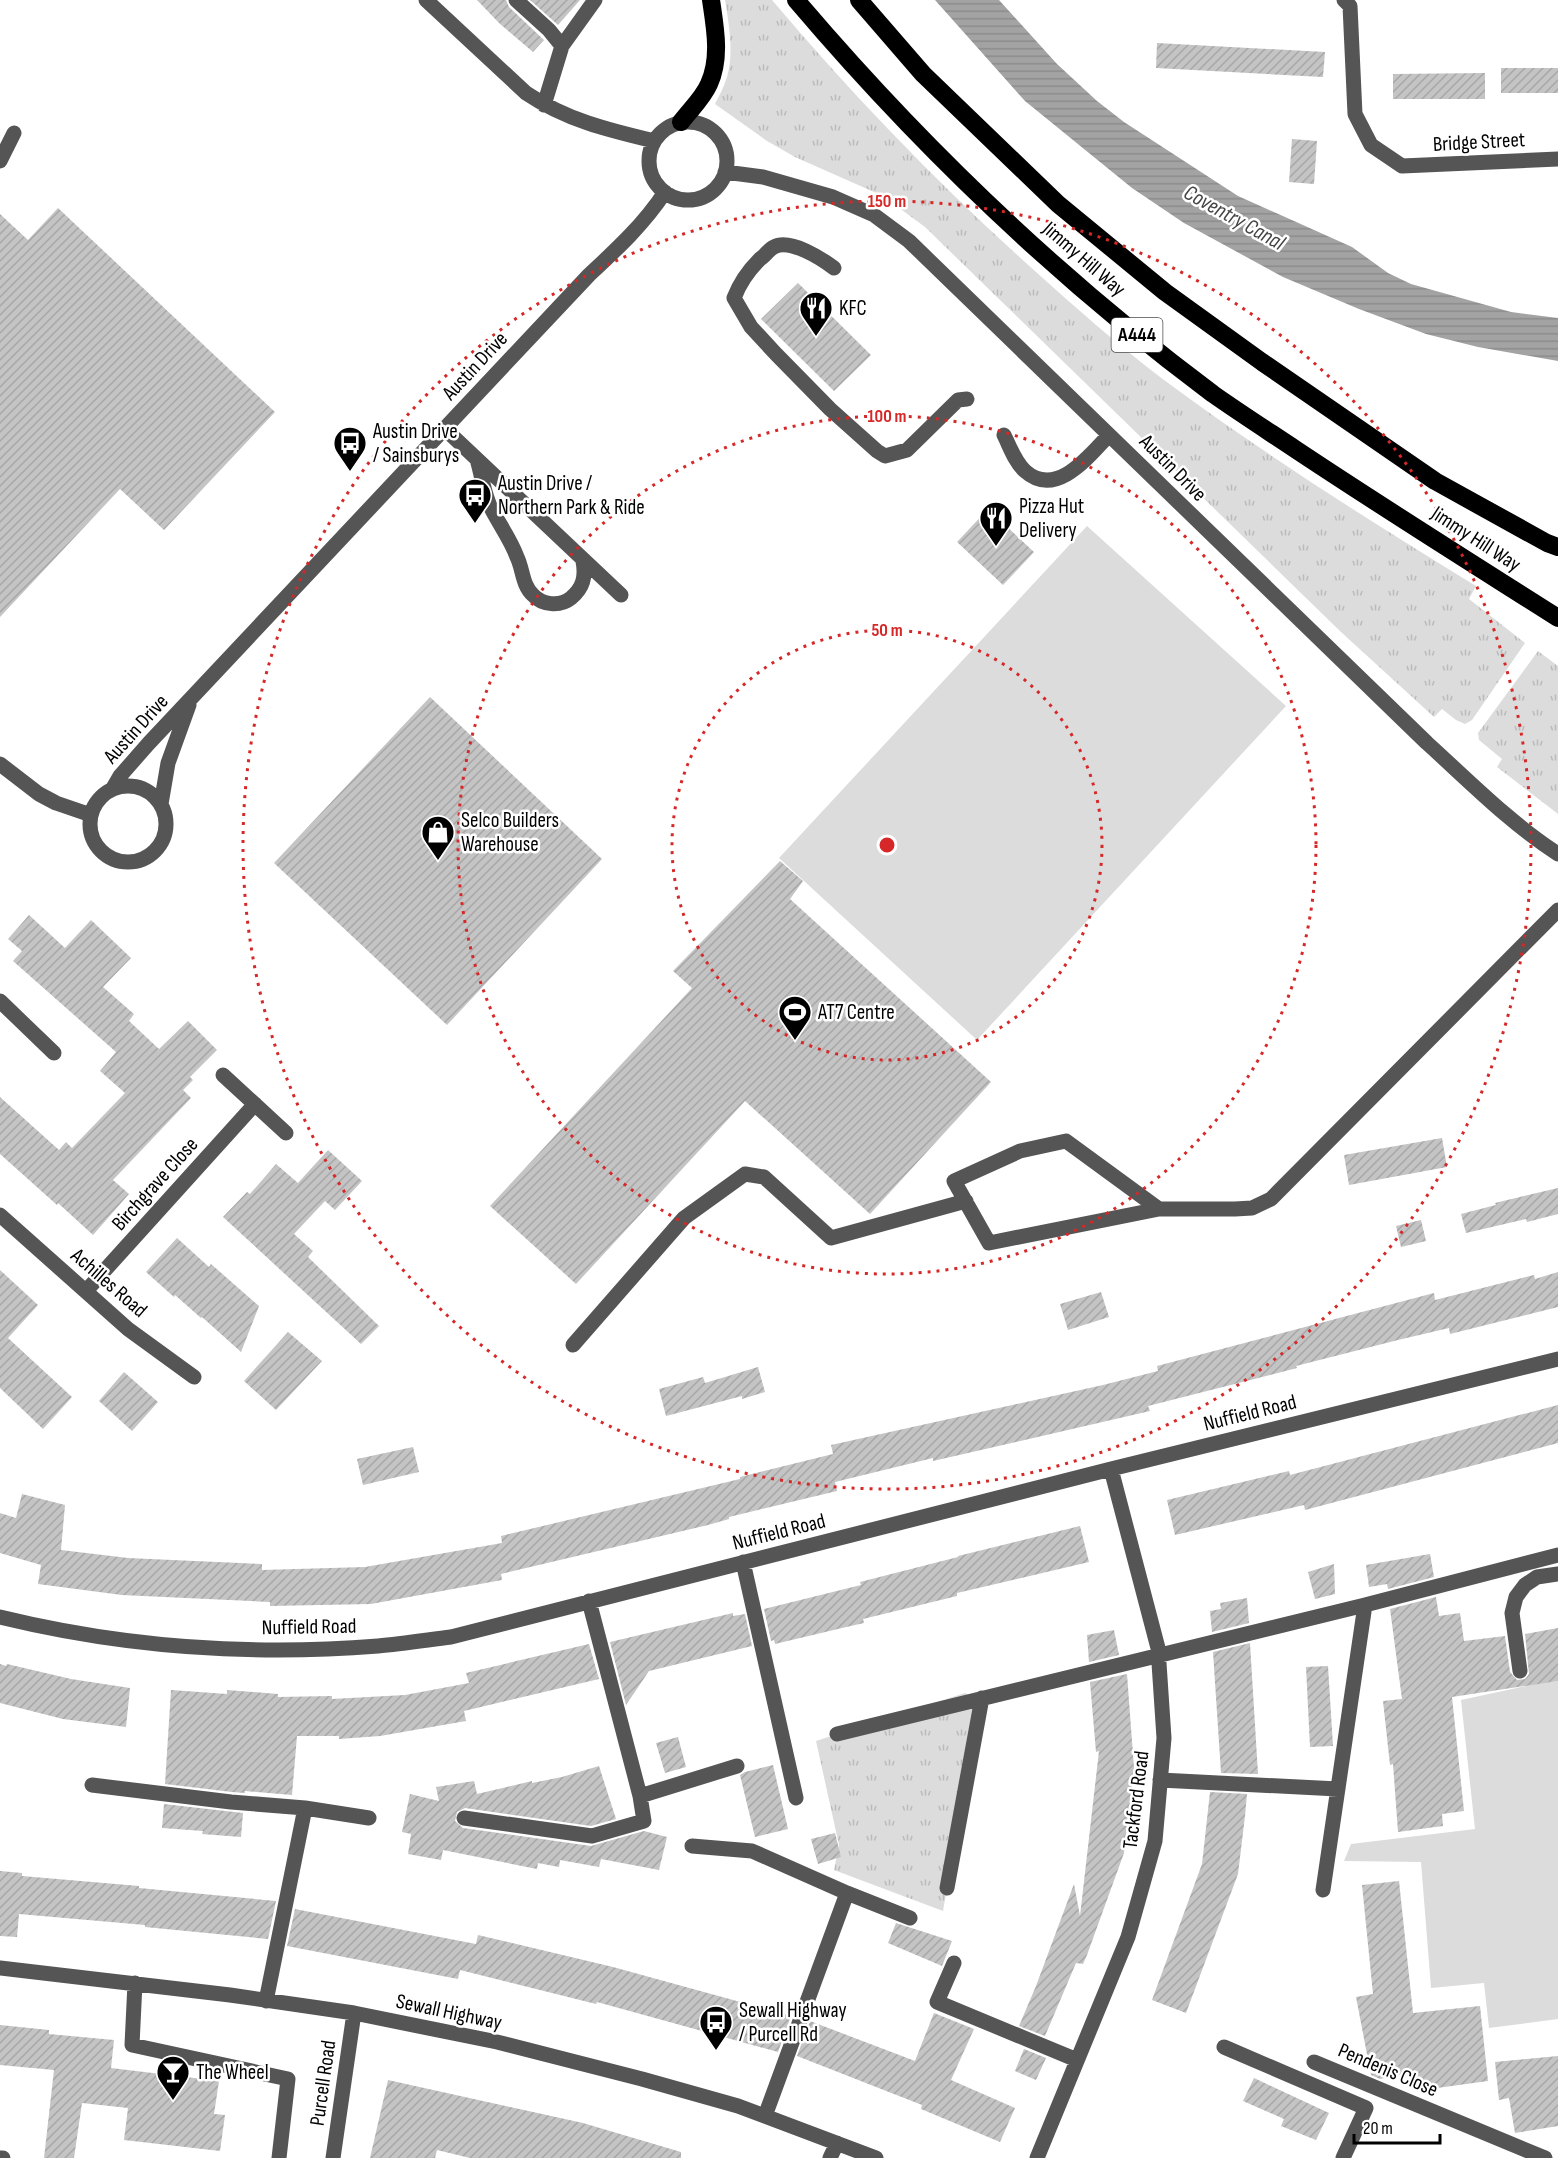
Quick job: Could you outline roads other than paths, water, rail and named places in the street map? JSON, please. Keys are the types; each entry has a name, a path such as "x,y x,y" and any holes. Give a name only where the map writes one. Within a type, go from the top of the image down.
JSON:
{"highway":[{"path":"681,122 708,86 715,68 716,32 711,0"},
{"name":"Jimmy Hill Way","path":"796,0 956,174 1055,265 1154,349 1215,395 1347,483 1558,618"},
{"name":"Jimmy Hill Way","path":"859,0 923,74 1050,196 1165,292 1435,481 1552,545"}],"street":[{"path":"426,0 526,93 544,105 570,118 602,129 654,141"},
{"path":"516,0 549,30 562,46"},
{"path":"544,105 562,46 595,0"},
{"name":"Bridge Street","path":"1344,0 1350,6 1354,114 1371,145 1402,166 1558,159"},
{"path":"681,122 693,122 708,127 719,137 725,149 726,172 709,194 697,198 687,200 665,192 653,177 649,164 654,141 666,128 681,122"},
{"path":"0,161 14,133"},
{"name":"Austin Drive","path":"726,172 763,177 833,197 874,215 909,241 1427,742 1532,837 1558,854"},
{"name":"Austin Drive","path":"113,789 120,776 191,699 589,275 630,236 651,213 665,192"},
{"path":"834,268 792,244 775,246 753,266 739,283 734,298 751,327 776,354 830,409 885,456 908,450 958,400 967,399"},
{"path":"445,429 621,595"},
{"path":"1004,435 1026,472 1039,479 1055,480 1070,473 1109,435"},
{"path":"478,462 489,505 518,557 524,580 533,596 546,603 558,604 569,600 580,588 585,576 583,561"},
{"name":"Austin Drive","path":"161,804 168,763 191,699"},
{"path":"0,764 47,799 91,815"},
{"path":"130,785 140,787 153,794 161,804 166,819 164,837 155,852 138,861 115,860 101,850 91,833 91,815 100,797 113,789 130,785"},
{"path":"1159,1209 1066,1141 1020,1151 954,1181 989,1243 1159,1209 1252,1208 1271,1199 1558,910"},
{"path":"0,1001 54,1053"},
{"path":"223,1075 286,1133"},
{"name":"Birchgrave Close","path":"86,1292 255,1104"},
{"path":"573,1345 684,1218 745,1173 764,1177 831,1238 966,1201"},
{"name":"Achilles Road","path":"0,1215 128,1329 194,1377"},
{"name":"Nuffield Road","path":"0,1617 97,1637 199,1648 378,1646 451,1637 1111,1469 1558,1359"},
{"name":"Tackford Road","path":"1037,2158 1128,1937 1155,1841 1164,1738 1158,1655 1111,1469"},
{"path":"837,1734 1365,1605 1558,1555"},
{"path":"743,1562 796,1798"},
{"path":"1520,1671 1512,1613 1516,1597 1525,1585 1537,1577 1558,1574"},
{"path":"464,1818 592,1836 644,1821 640,1796 589,1602"},
{"path":"1323,1890 1365,1605"},
{"path":"947,1888 982,1698"},
{"path":"640,1796 737,1766"},
{"path":"1160,1780 1338,1789"},
{"path":"92,1785 231,1802 305,1808 369,1818"},
{"path":"266,2001 305,1808"},
{"path":"692,1846 752,1851 910,1918"},
{"path":"765,2116 847,1893"},
{"path":"954,1963 937,2002 1077,2060"},
{"name":"Sewall Highway","path":"0,1968 135,1983 354,2013 497,2042 738,2106 876,2158"},
{"path":"135,1983 132,2045 288,2079 279,2158"},
{"name":"Purcell Road","path":"333,2158 354,2013"},
{"path":"1224,2047 1366,2108 1343,2158"},
{"name":"Pendenis Close","path":"1314,2062 1545,2158"},
{"path":"830,2158 837,2143"}],"water":[{"name":"Coventry Canal","path":"935,0 999,0 1057,64 1124,122 1238,196 1352,247 1388,273 1411,284 1511,312 1558,318 1558,361 1478,347 1426,334 1283,277 1184,223 1132,188 1025,101"}],"place":[{"name":"KFC","path":"816,337"},
{"name":"Austin Drive / Sainsburys","path":"350,472"},
{"name":"Austin Drive / Northern Park & Ride","path":"475,524"},
{"name":"Pizza Hut Delivery","path":"996,547"},
{"name":"Selco Builders Warehouse","path":"438,861"},
{"name":"AT7 Centre","path":"795,1041"},
{"name":"Sewall Highway / Purcell Rd","path":"716,2051"},
{"name":"The Wheel","path":"173,2101"}]}
